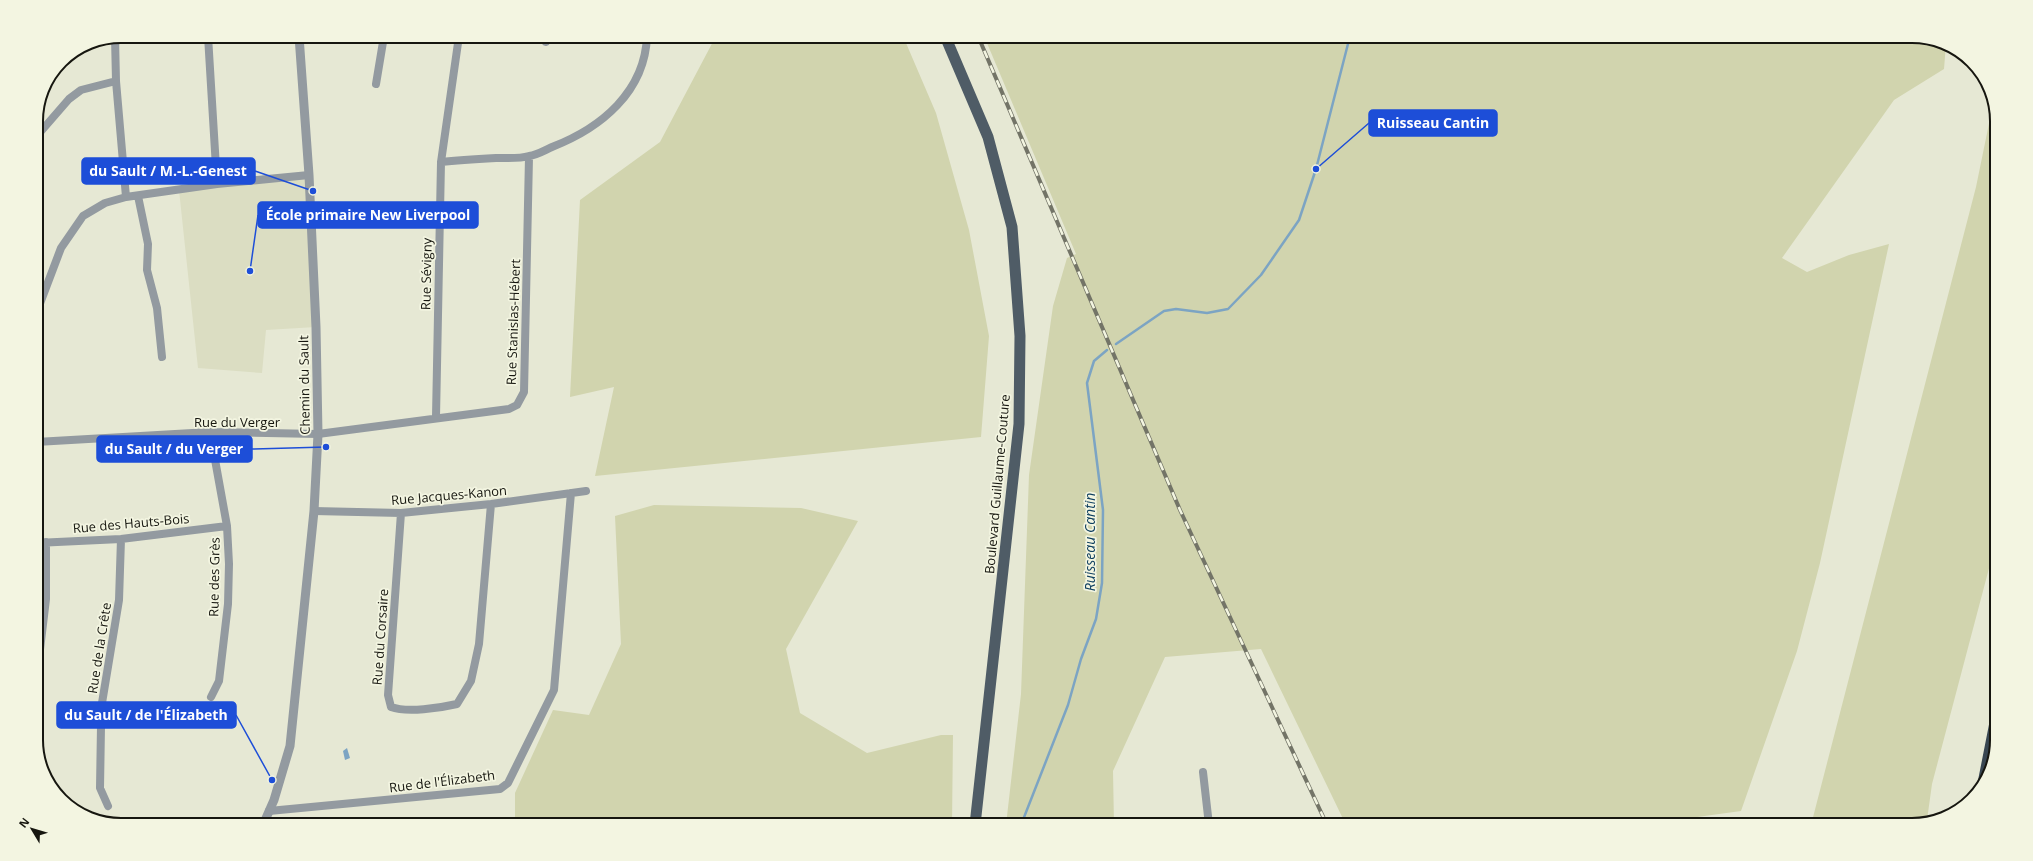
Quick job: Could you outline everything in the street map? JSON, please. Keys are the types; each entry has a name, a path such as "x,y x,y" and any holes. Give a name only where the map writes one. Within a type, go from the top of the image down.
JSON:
{"main road":[{"name":"Boulevard Guillaume-Couture","path":"948,43 988,136 1012,227 1020,336 1019,424 976,818"}],"street":[{"path":"115,43 116,81 126,197"},
{"path":"208,43 217,184"},
{"name":"Chemin du Sault","path":"266,818 290,746 314,511 318,434 316,327 309,175 300,43"},
{"path":"376,84 383,43"},
{"name":"Rue Sévigny","path":"436,417 440,162 458,43"},
{"path":"440,162 529,157 570,140 596,125 614,111 629,92 640,73 646,43"},
{"path":"43,129 70,99 81,90 116,81"},
{"name":"Rue Stanislas-Hébert","path":"436,417 509,408 517,405 524,392 529,157"},
{"path":"43,296 61,248 83,216 105,203 126,197 217,184 309,175"},
{"path":"138,196 148,244 147,270 157,308 162,357"},
{"name":"Rue du Verger","path":"43,442 210,432 318,434 436,417"},
{"name":"Rue des Grès","path":"210,432 227,526 229,564 228,604 219,681 211,697"},
{"name":"Rue Jacques-Kanon","path":"314,511 401,513 491,504 586,491"},
{"name":"Rue de l'Élizabeth","path":"269,811 500,789 508,783 554,690 571,493"},
{"name":"Rue du Corsaire","path":"401,513 388,696 391,706 398,709 444,707 457,704 471,682 478,644 491,504"},
{"name":"Rue des Hauts-Bois","path":"43,542 121,539 227,526"},
{"name":"Rue de la Crête","path":"108,806 100,788 102,703 119,600 121,539"},
{"path":"43,624 46,599 46,542"},
{"path":"1203,772 1209,818"}],"shaded area":[{"path":"712,43 906,43 936,113 969,230 989,336 981,437 595,476 614,387 570,397 580,200 660,142"},
{"path":"987,43 1912,43 1928,44 1945,51 1944,69 1894,100 1782,258 1807,272 1849,255 1889,244 1820,563 1797,651 1741,811 1690,818 1343,818 1261,649 1165,657 1113,771 1114,818 1007,818 1021,694 1029,475 1053,306 1067,258 1076,254"},
{"path":"1990,119 1990,564 1932,784 1928,816 1912,818 1813,818 1976,187"},
{"path":"309,175 316,327 266,330 262,373 198,368 179,190"},
{"path":"654,505 801,508 858,521 786,649 800,713 867,753 941,735 953,735 952,818 515,818 515,793 553,710 589,715 621,644 615,516"}],"water":[{"path":"347,748 350,758 345,760 343,751"}],"waterway":[{"name":"Ruisseau Cantin","path":"1116,344 1164,311 1176,309 1207,313 1228,309 1261,275 1299,220 1316,169 1348,43"},
{"name":"Ruisseau Cantin","path":"1024,818 1068,705 1081,659 1096,619 1102,583 1103,510 1087,383 1094,361 1107,350"}],"railway":[{"path":"981,43 1180,510 1324,818"}],"place":[{"name":"Ruisseau Cantin","path":"1316,169"},
{"name":"du Sault / M.-L.-Genest","path":"313,191"},
{"name":"École primaire New Liverpool","path":"250,271"},
{"name":"du Sault / du Verger","path":"326,447"},
{"name":"du Sault / de l'Élizabeth","path":"272,780"}]}
